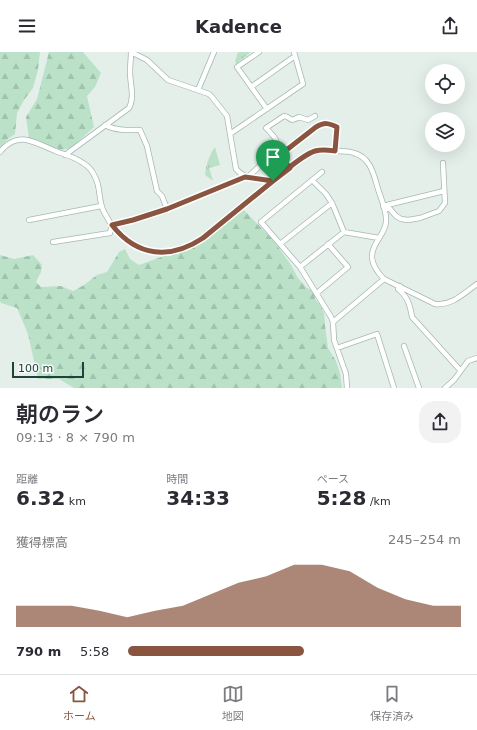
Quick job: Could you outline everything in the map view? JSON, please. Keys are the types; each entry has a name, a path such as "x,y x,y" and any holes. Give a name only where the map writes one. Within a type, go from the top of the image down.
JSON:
{"street":[{"path":"65,155 131,105 131,52 147,60 168,80 209,94 226,114 236,169 247,177 273,181"},
{"path":"198,90 214,52"},
{"path":"258,52 237,67 267,109"},
{"path":"230,134 303,84 294,54 251,87"},
{"path":"112,225 167,209 247,177 272,153 276,145 275,139 266,128 284,116 291,120 299,117 308,120 315,116"},
{"path":"290,168 280,155 320,124 329,123 337,127 335,151"},
{"path":"106,125 118,129 140,130 147,146 157,190 162,196 167,209"},
{"path":"0,152 15,140 25,140 84,163 96,177 101,206 104,213 119,234 140,248 157,252 176,251 194,244 306,155 322,150 354,152 365,158 370,166 384,206 386,217 385,227 372,252 372,258 376,270 384,279 435,304 442,305 455,300 477,284"},
{"path":"384,206 390,209 401,219 408,220 420,218 439,211 445,203 443,163"},
{"path":"322,172 261,222 300,267 331,317 333,322 334,340 346,374 347,388"},
{"path":"312,180 326,194 332,203 344,232"},
{"path":"384,206 444,191"},
{"path":"280,244 332,203"},
{"path":"29,220 101,206"},
{"path":"53,242 110,233 112,225"},
{"path":"300,267 344,232 379,238"},
{"path":"317,293 348,267 328,244"},
{"path":"333,322 384,279"},
{"path":"400,286 398,289 404,295 410,306 412,317 460,370"},
{"path":"337,348 377,334 394,388"},
{"path":"404,346 418,388"},
{"path":"451,388 452,383 460,370 468,361 477,358"},
{"path":"445,388 454,380"}],"green space":[{"path":"0,52 40,52 38,70 33,88 17,113 15,134 0,148"},
{"path":"49,52 83,52 101,73 95,87 87,96 94,127 71,148 61,150 29,138 26,117 37,99"},
{"path":"238,52 251,52 236,64 235,61"},
{"path":"215,147 220,165 209,168 212,180 205,175 208,160"},
{"path":"242,208 274,241 291,265 298,278 307,288 314,291 315,299 324,313 328,348 336,361 340,373 342,388 74,388 59,379 38,379 28,334 17,308 1,303 0,301 0,255 14,259 33,255 42,265 41,272 36,282 41,287 61,286 73,291 97,275 107,272 119,252 125,249 130,259 139,265 198,242"}],"route":[{"path":"273,181 203,238 194,244 176,251 157,252 140,248 119,234 112,225 148,216 245,177 273,181 312,152 322,150 335,151 337,127 329,123 320,124 280,155 290,168 273,181"}]}
